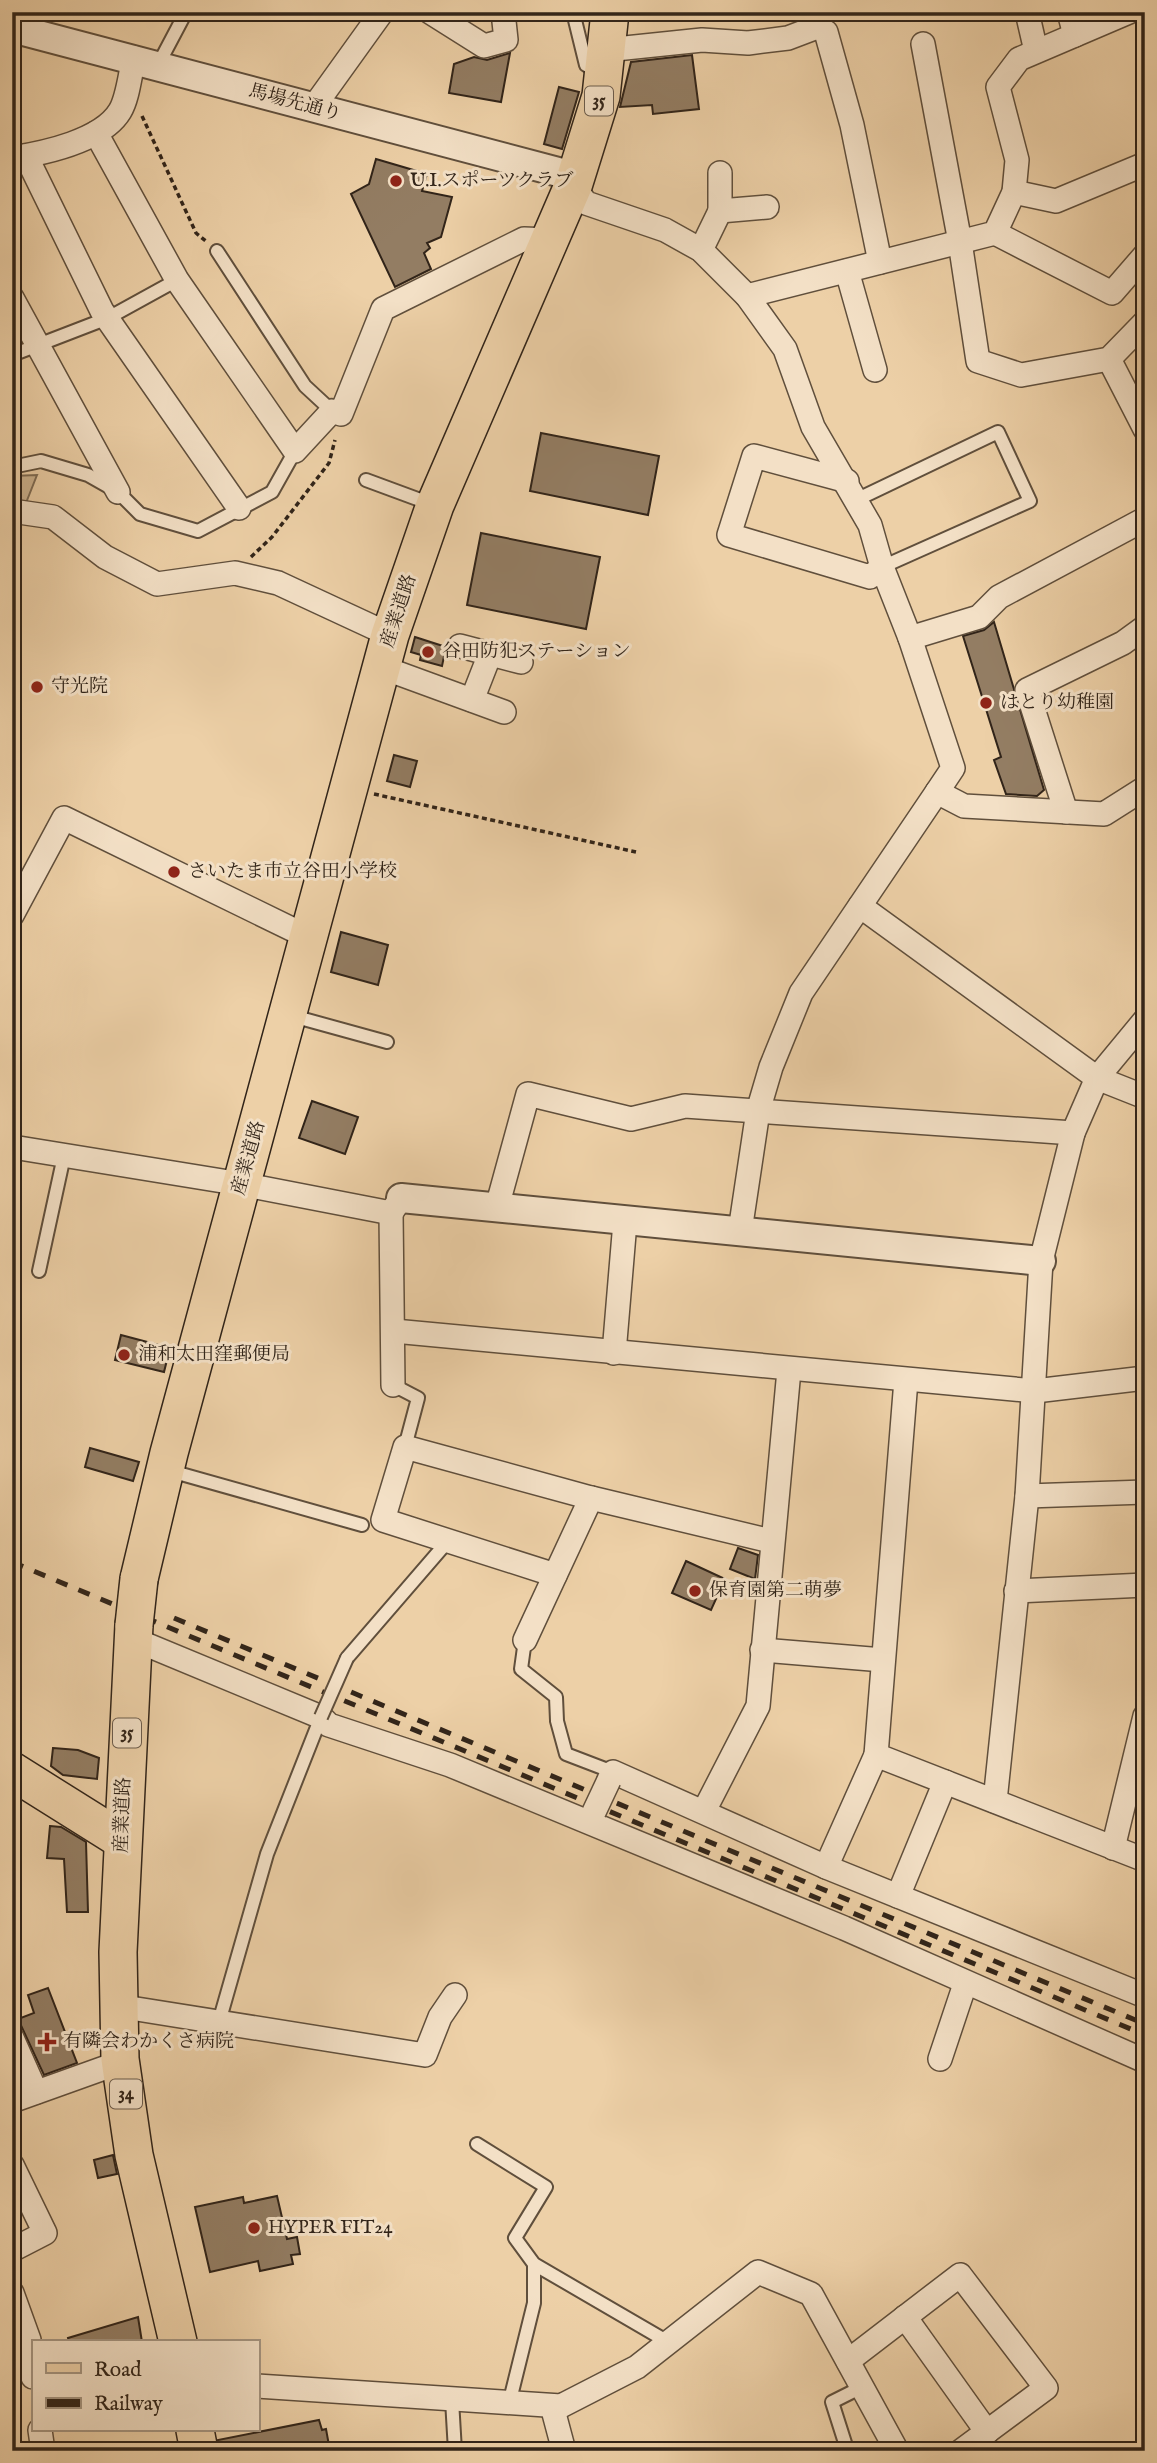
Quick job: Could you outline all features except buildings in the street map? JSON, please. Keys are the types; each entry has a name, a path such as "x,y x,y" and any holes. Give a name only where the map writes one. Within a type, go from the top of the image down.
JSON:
{"main road":[{"name":"産業道路","path":"178,2340 134,2155 121,2062 118,2006 122,1840 133,1632 139,1579 165,1469 385,651 435,505 573,186 601,96 610,12"},
{"path":"12,1771 122,1840"},
{"path":"195,2432 199,2451"}],"street":[{"path":"313,108 382,12"},
{"path":"430,12 484,46 506,40 503,12"},
{"path":"1027,12 1036,51"},
{"path":"1069,12 1075,35"},
{"path":"995,233 1014,192 1017,160 998,88 1019,59 1129,12"},
{"path":"605,61 702,40 748,43 788,37 817,27 826,32 852,125 880,262"},
{"name":"馬場先通り","path":"12,28 562,173 573,186"},
{"path":"923,44 960,242 978,360 1021,374 1109,359 1145,322"},
{"path":"146,62 120,111 96,133 55,150 19,157 108,318 239,508"},
{"path":"96,133 177,281 295,451 336,413 383,309 524,239 549,240"},
{"path":"1014,192 1056,201 1145,164"},
{"path":"701,250 720,211 720,173"},
{"path":"573,186 586,203 665,230 701,250 747,296 785,349 813,427 870,525 882,567 910,638 953,768 801,993 771,1066 758,1111 740,1231"},
{"path":"720,211 767,207"},
{"path":"747,296 995,233 1112,293 1145,256"},
{"path":"847,271 875,370"},
{"path":"13,303 118,492"},
{"path":"1109,359 1145,429"},
{"path":"852,490 754,456 729,535 870,577 882,567"},
{"path":"12,512 53,517 105,557 157,584 235,573 278,583 385,651 472,700 504,712"},
{"path":"910,638 979,617 999,597 1145,519"},
{"path":"1066,812 1027,690 1123,643 1145,627"},
{"path":"460,646 521,662"},
{"path":"472,700 490,654"},
{"path":"937,792 964,806 1104,814 1145,788"},
{"path":"12,915 64,818 308,937"},
{"path":"860,906 1097,1079 1145,1097"},
{"path":"995,1801 1027,1496 1041,1261 1073,1133 1097,1079 1145,1020"},
{"path":"497,1207 528,1094 631,1119 685,1106 1073,1133"},
{"path":"12,1151 19,1148 241,1184 396,1205 497,1207 625,1222 1041,1261"},
{"path":"393,1385 396,1205"},
{"path":"614,1353 625,1222"},
{"path":"394,1331 1035,1391 1145,1378"},
{"path":"704,1811 758,1706 771,1541 789,1370"},
{"path":"826,1867 877,1755 906,1380"},
{"path":"555,1575 383,1520 405,1447 591,1498 771,1541"},
{"path":"1027,1496 1145,1492"},
{"path":"525,1640 591,1498"},
{"path":"1016,1591 1145,1585"},
{"path":"133,1632 321,1717 329,1725 450,1765 591,1818 1145,2061"},
{"path":"762,1650 883,1660"},
{"path":"1113,1848 1144,1724"},
{"path":"877,1755 1145,1860"},
{"path":"591,1818 611,1776 704,1811 826,1867 1145,1996"},
{"path":"898,1896 945,1782"},
{"path":"940,2059 965,1984"},
{"path":"118,2006 425,2056 440,2017 455,1995"},
{"path":"12,2038 36,2092"},
{"path":"12,2101 121,2062"},
{"path":"12,2165 45,2233 12,2250"},
{"path":"259,2386 561,2406 637,2367 758,2272 811,2294 897,2451"},
{"path":"848,2361 960,2275 1046,2388 961,2451"},
{"path":"12,2293 29,2340 32,2368"},
{"path":"905,2318 987,2432"},
{"path":"552,2406 565,2451"},
{"path":"40,2432 43,2451"}],"lane":[{"path":"146,62 186,12"},
{"path":"573,12 586,65 591,70 605,61"},
{"path":"217,251 305,386 336,413"},
{"path":"12,355 108,318 177,281"},
{"path":"852,490 998,432 1030,501 882,567"},
{"path":"12,467 41,461 88,475 118,492 140,514 198,531 272,492 295,451"},
{"path":"366,480 435,505"},
{"path":"289,1015 387,1042"},
{"path":"39,1271 64,1156"},
{"path":"393,1385 418,1398 405,1447"},
{"path":"165,1469 362,1525"},
{"path":"219,2022 267,1854 347,1657 449,1541"},
{"path":"525,1640 522,1669 556,1697 557,1721 566,1754 611,1776"},
{"path":"477,2144 546,2187 515,2238 534,2264 668,2342"},
{"path":"509,2404 534,2303 534,2264"},
{"path":"846,2446 832,2402 862,2387"},
{"path":"452,2400 455,2451"}],"path":[{"path":"120,111 138,109 196,233 217,251"},
{"path":"235,573 272,537 330,463 336,413"},
{"path":"348,788 636,852"}],"shaded area":[{"path":"37,475 24,508 12,506 12,476"}],"railway":[{"path":"12,1562 1145,2035"},
{"path":"174,1618 1145,2024"}],"place":[{"name":"U.I.スポーツクラブ","path":"396,181"},
{"name":"谷田防犯ステーション","path":"428,652"},
{"name":"守光院","path":"37,687"},
{"name":"はとり幼稚園","path":"986,703"},
{"name":"さいたま市立谷田小学校","path":"174,872"},
{"name":"浦和太田窪郵便局","path":"124,1355"},
{"name":"保育園第二萌夢","path":"695,1591"},
{"name":"有隣会わかくさ病院","path":"47,2042"},
{"name":"HYPER FIT24","path":"254,2228"}]}
